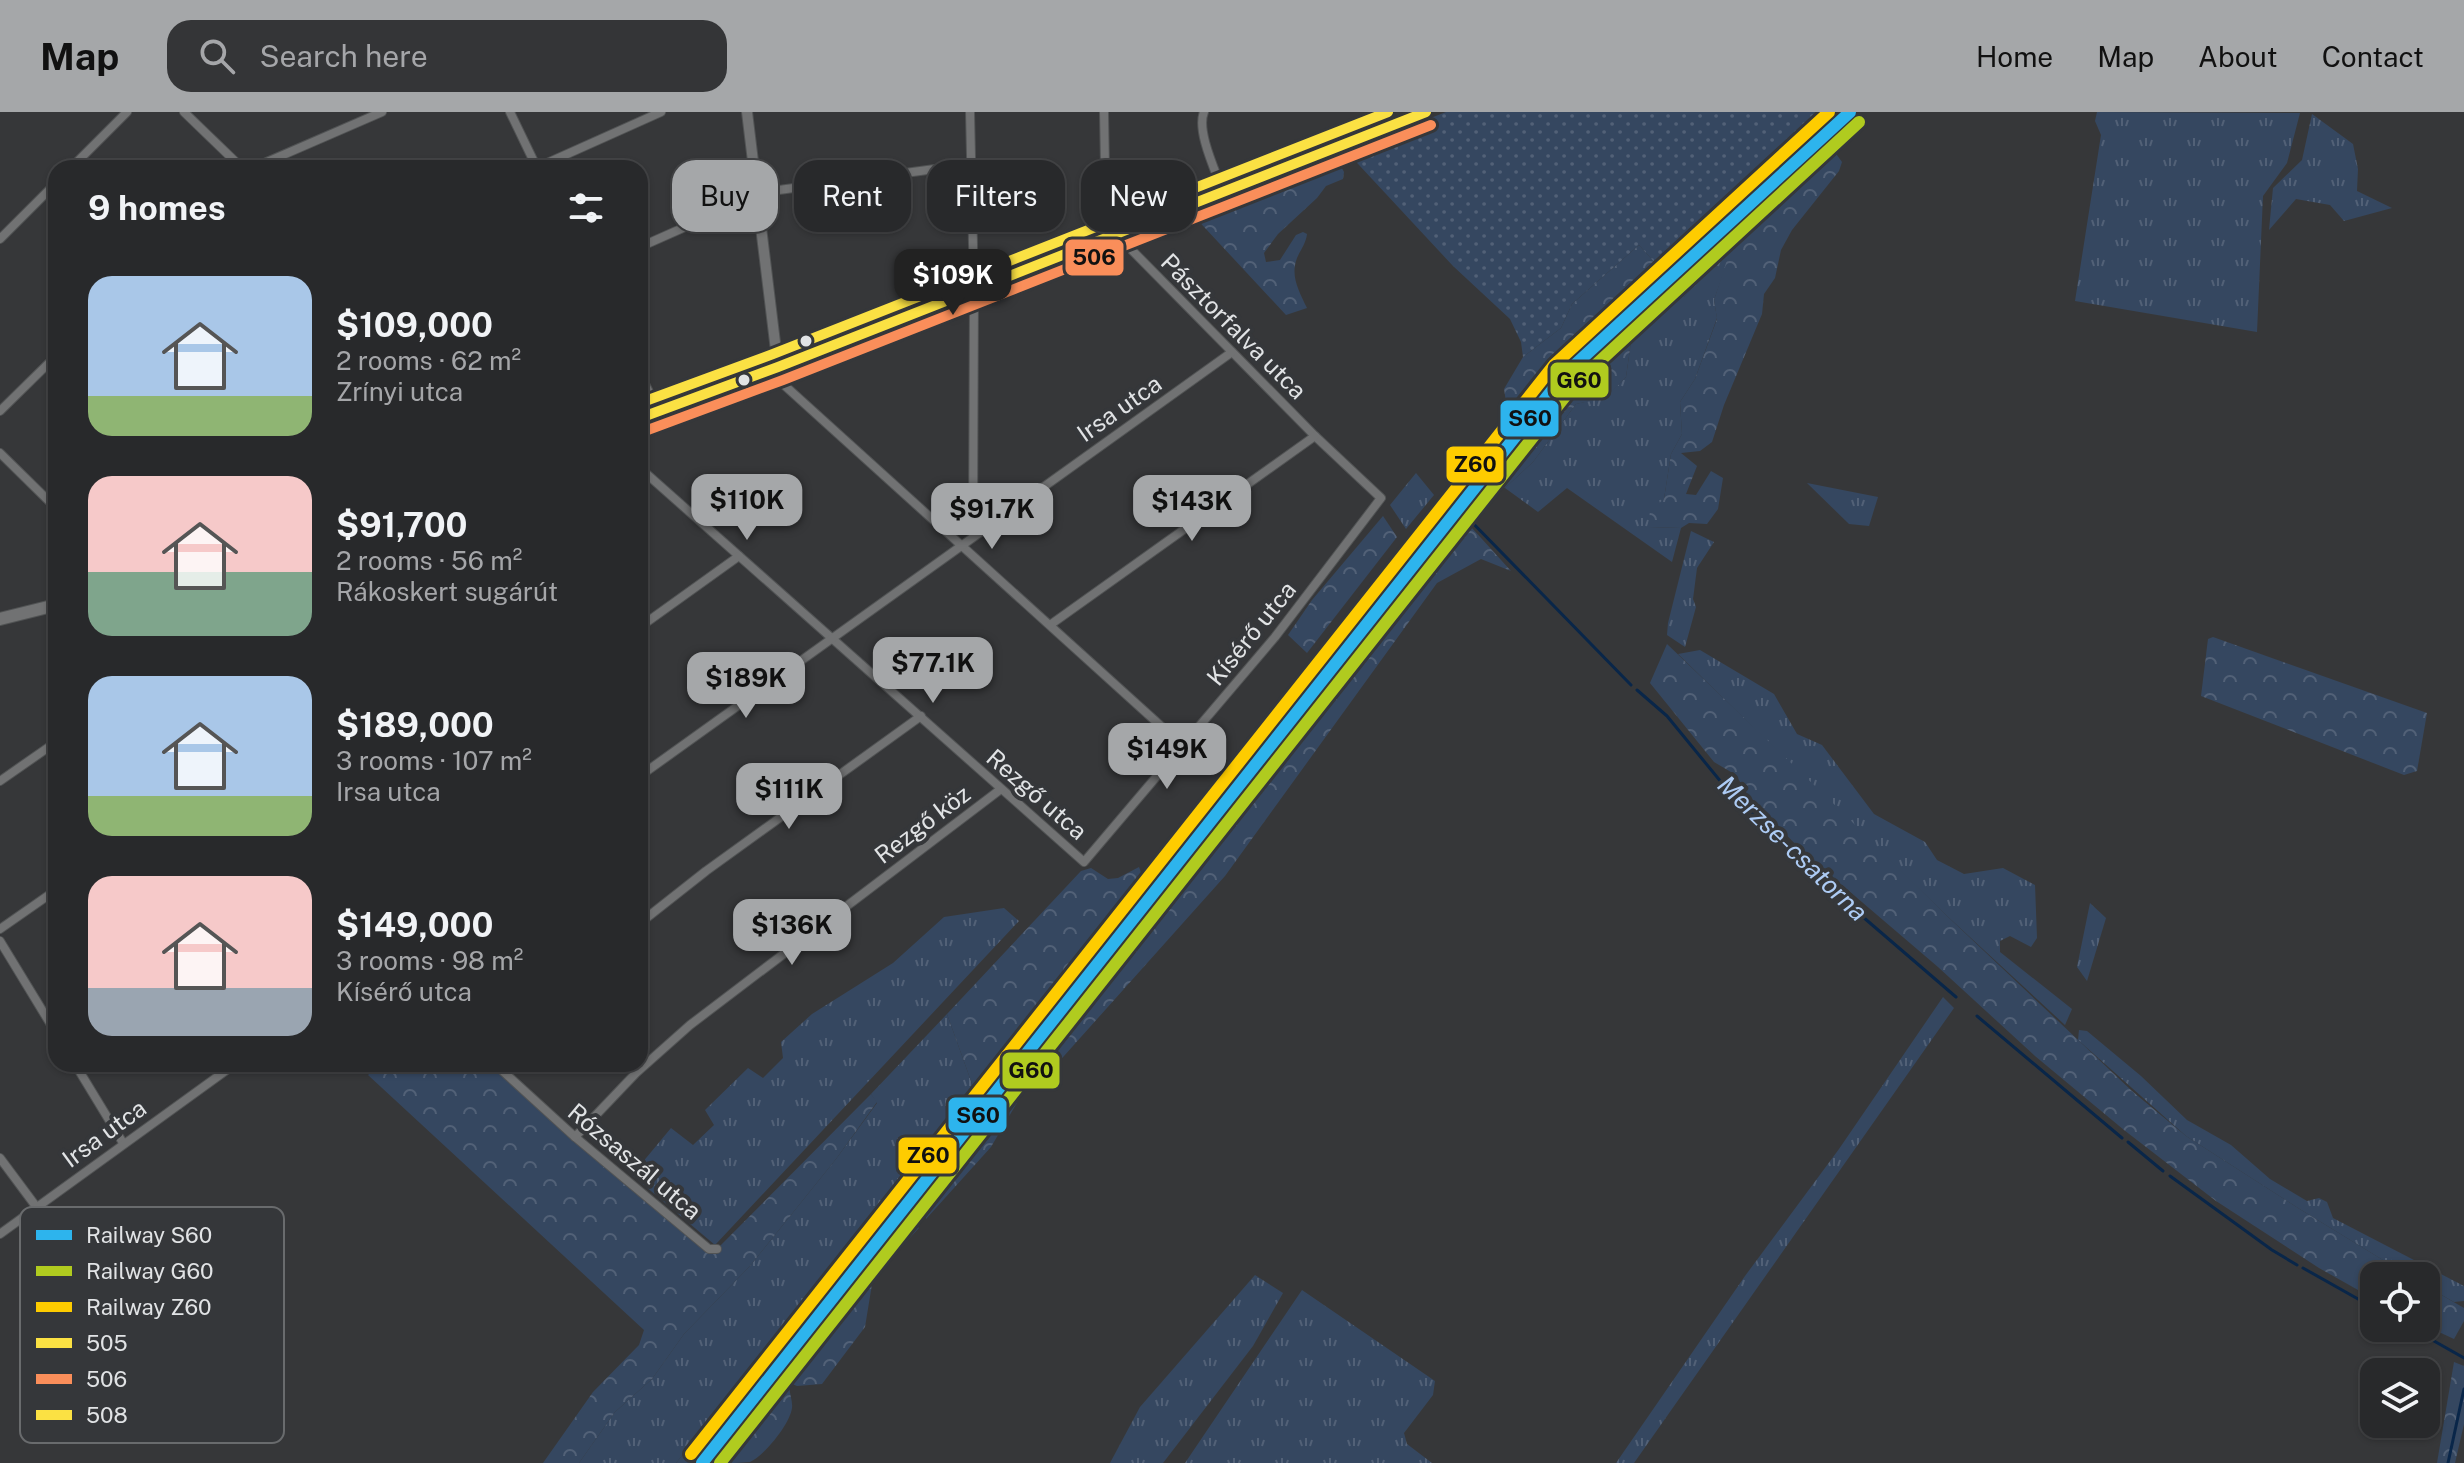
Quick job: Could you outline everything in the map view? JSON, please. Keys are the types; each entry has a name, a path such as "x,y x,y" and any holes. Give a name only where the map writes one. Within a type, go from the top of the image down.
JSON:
{"main road":[{"path":"648,415 1426,112"},
{"path":"0,619 48,607"}],"street":[{"path":"79,160 127,112"},
{"path":"184,112 234,160"},
{"path":"271,160 382,112"},
{"path":"510,112 533,160"},
{"path":"555,160 661,112"},
{"path":"747,112 753,160"},
{"path":"970,112 972,160"},
{"name":"Pásztorfalva utca","path":"1104,112 1106,222 1315,436 1381,498"},
{"path":"1204,112 1201,119 1207,149 1223,192"},
{"path":"778,191 927,170"},
{"path":"0,239 48,191"},
{"path":"648,243 673,232"},
{"path":"762,232 778,376 783,384 1183,746"},
{"path":"973,232 973,536"},
{"name":"Irsa utca","path":"648,770 1232,352"},
{"path":"0,411 48,364"},
{"path":"648,390 659,412"},
{"path":"1050,625 1315,436"},
{"path":"0,453 48,500"},
{"name":"Rezgő utca","path":"648,476 1084,862"},
{"name":"Kísérő utca","path":"1084,862 1283,626 1381,498"},
{"path":"648,621 739,556"},
{"path":"648,917 706,871 921,716"},
{"path":"0,781 48,748"},
{"name":"Rezgő köz","path":"648,1062 690,1025 1001,789"},
{"path":"0,929 48,896"},
{"path":"0,941 48,1020"},
{"path":"80,1072 123,1143"},
{"name":"Irsa utca","path":"37,1207 224,1072"},
{"name":"Rózsaszál utca","path":"504,1072 575,1137 709,1249 717,1249"},
{"name":"Rezgő köz","path":"575,1137 637,1072"},
{"path":"0,1158 37,1207"},
{"name":"Irsa utca","path":"0,1234 20,1219"}],"green space":[{"path":"1446,112 1833,112 1663,272 1639,245 1572,304 1561,328 1523,357 1521,342 1510,319 1453,266 1346,151"},
{"path":"2097,112 2300,113 2287,163 2263,196 2257,332 2075,301 2101,135 2095,121"},
{"path":"2312,114 2353,144 2358,169 2357,191 2392,208 2344,221 2330,205 2296,199 2269,230 2273,188 2302,160"},
{"path":"1831,147 1842,162 1839,171 1792,230 1781,250 1775,278 1764,294 1762,314 1712,442 1700,451 1681,453 1697,466 1686,494 1696,495 1711,471 1723,478 1718,509 1707,524 1689,523 1681,528 1648,527 1650,511 1664,499 1671,454 1682,434 1680,402 1695,379 1717,319 1714,300 1727,260 1720,257 1684,297 1670,295 1672,289"},
{"path":"1335,155 1344,172 1343,179 1326,186 1278,234 1264,253 1266,262 1280,260 1296,235 1307,234 1294,271 1307,308 1286,315 1196,218 1196,213 1221,208 1228,198"},
{"path":"1639,245 1656,264 1631,284 1635,290 1520,404 1507,408 1504,389 1523,357 1561,328 1572,304"},
{"path":"1720,257 1728,260 1714,300 1717,318 1695,379 1680,402 1682,434 1671,454 1664,499 1649,527 1681,528 1672,562 1567,488 1538,512 1505,488 1533,462 1576,404 1606,397 1626,377 1633,328 1672,289 1671,295 1684,297"},
{"path":"1633,328 1626,377 1606,398 1576,404 1533,462 1505,488 1482,479 1567,386"},
{"path":"1416,473 1434,495 1406,529 1390,505"},
{"path":"1807,483 1878,497 1869,526 1849,524"},
{"path":"1383,516 1397,537 1307,653 1288,635 1312,600"},
{"path":"1462,517 1511,571 1481,559 1437,583 1225,876 1047,1075 1025,1089 991,1147 926,1219 921,1196"},
{"path":"1691,531 1714,542 1697,568 1693,599 1696,607 1685,647 1667,635"},
{"path":"2213,637 2427,713 2417,771 2404,775 2201,696 2208,639"},
{"path":"1667,644 2132,1091 2186,1136 2386,1262 2360,1262 2360,1291 2216,1201 2124,1130 1801,850 1747,794 1736,775 1714,762 1650,683"},
{"path":"1700,650 1774,694 1797,734 1822,745 1874,814 1925,842 1937,860 1964,874 2003,868 2035,885 2037,938 2031,947 2010,936 2000,941 2000,952 2072,1009 2065,1025 1946,915 1678,654"},
{"path":"1139,867 1143,878 976,1095 947,1014 1081,871 1091,868 1108,879 1118,878"},
{"path":"2090,903 2106,918 2087,981 2077,967"},
{"path":"1004,908 1019,921 715,1245 632,1175 671,1128 693,1145 714,1125 705,1110 748,1068 763,1078 783,1058 781,1042 812,1014 893,963 944,917"},
{"path":"1943,997 1954,1008 1634,1463 1616,1463 1745,1276 1839,1149"},
{"path":"947,1014 976,1095 932,1152 930,1148 676,1463 579,1463 615,1412 652,1379 684,1334 750,1266 836,1159 877,1103 871,1094"},
{"path":"2079,1030 2087,1031 2187,1120 2231,1145 2270,1179 2307,1201 2319,1198 2327,1202 2333,1218 2418,1262 2386,1262 2186,1136 2078,1040"},
{"path":"371,1072 504,1072 709,1249 717,1249 871,1094 877,1102 836,1159 750,1266 684,1334 652,1379 615,1412 579,1463 543,1463 593,1392 639,1345 644,1330 368,1075"},
{"path":"930,1147 932,1152 690,1463 676,1463"},
{"path":"910,1220 919,1228 873,1278 865,1327 822,1384 797,1386 790,1383 790,1415 769,1446 750,1462 719,1463"},
{"path":"2440,1274 2464,1286 2464,1301 2454,1302 2440,1294"},
{"path":"1255,1275 1283,1293 1253,1346 1163,1463 1110,1463 1140,1407"},
{"path":"1302,1290 1435,1381 1433,1395 1404,1433 1407,1444 1432,1463 1185,1463"},
{"path":"2440,1294 2464,1308 2464,1321 2454,1339 2440,1332"},
{"path":"2454,1362 2464,1366 2464,1424 2455,1463 2437,1463"}],"waterway":[{"name":"Merzse-csatorna","path":"1445,530 1462,512 1631,685"},
{"name":"Merzse-csatorna","path":"1637,690 1667,716 1726,788 1813,874 1956,997"},
{"name":"Merzse-csatorna","path":"1977,1016 2122,1138"},
{"name":"Merzse-csatorna","path":"2128,1142 2163,1171"},
{"name":"Merzse-csatorna","path":"2170,1176 2297,1265"},
{"name":"Merzse-csatorna","path":"2303,1268 2360,1300"},
{"name":"Merzse-csatorna","path":"2436,1342 2464,1358"},
{"path":"2448,1463 2464,1389"}],"rail line":[{"name":"Z60","path":"691,1454 1554,365 1829,112"},
{"name":"S60","path":"702,1463 1565,374 1850,112"},
{"name":"G60","path":"720,1463 1575,384 1859,122"}],"transit line":[{"name":"508","path":"648,400 773,354 1388,112"},
{"name":"505","path":"648,415 778,367 1426,112"},
{"name":"506","path":"648,430 783,380 1431,125"}]}
